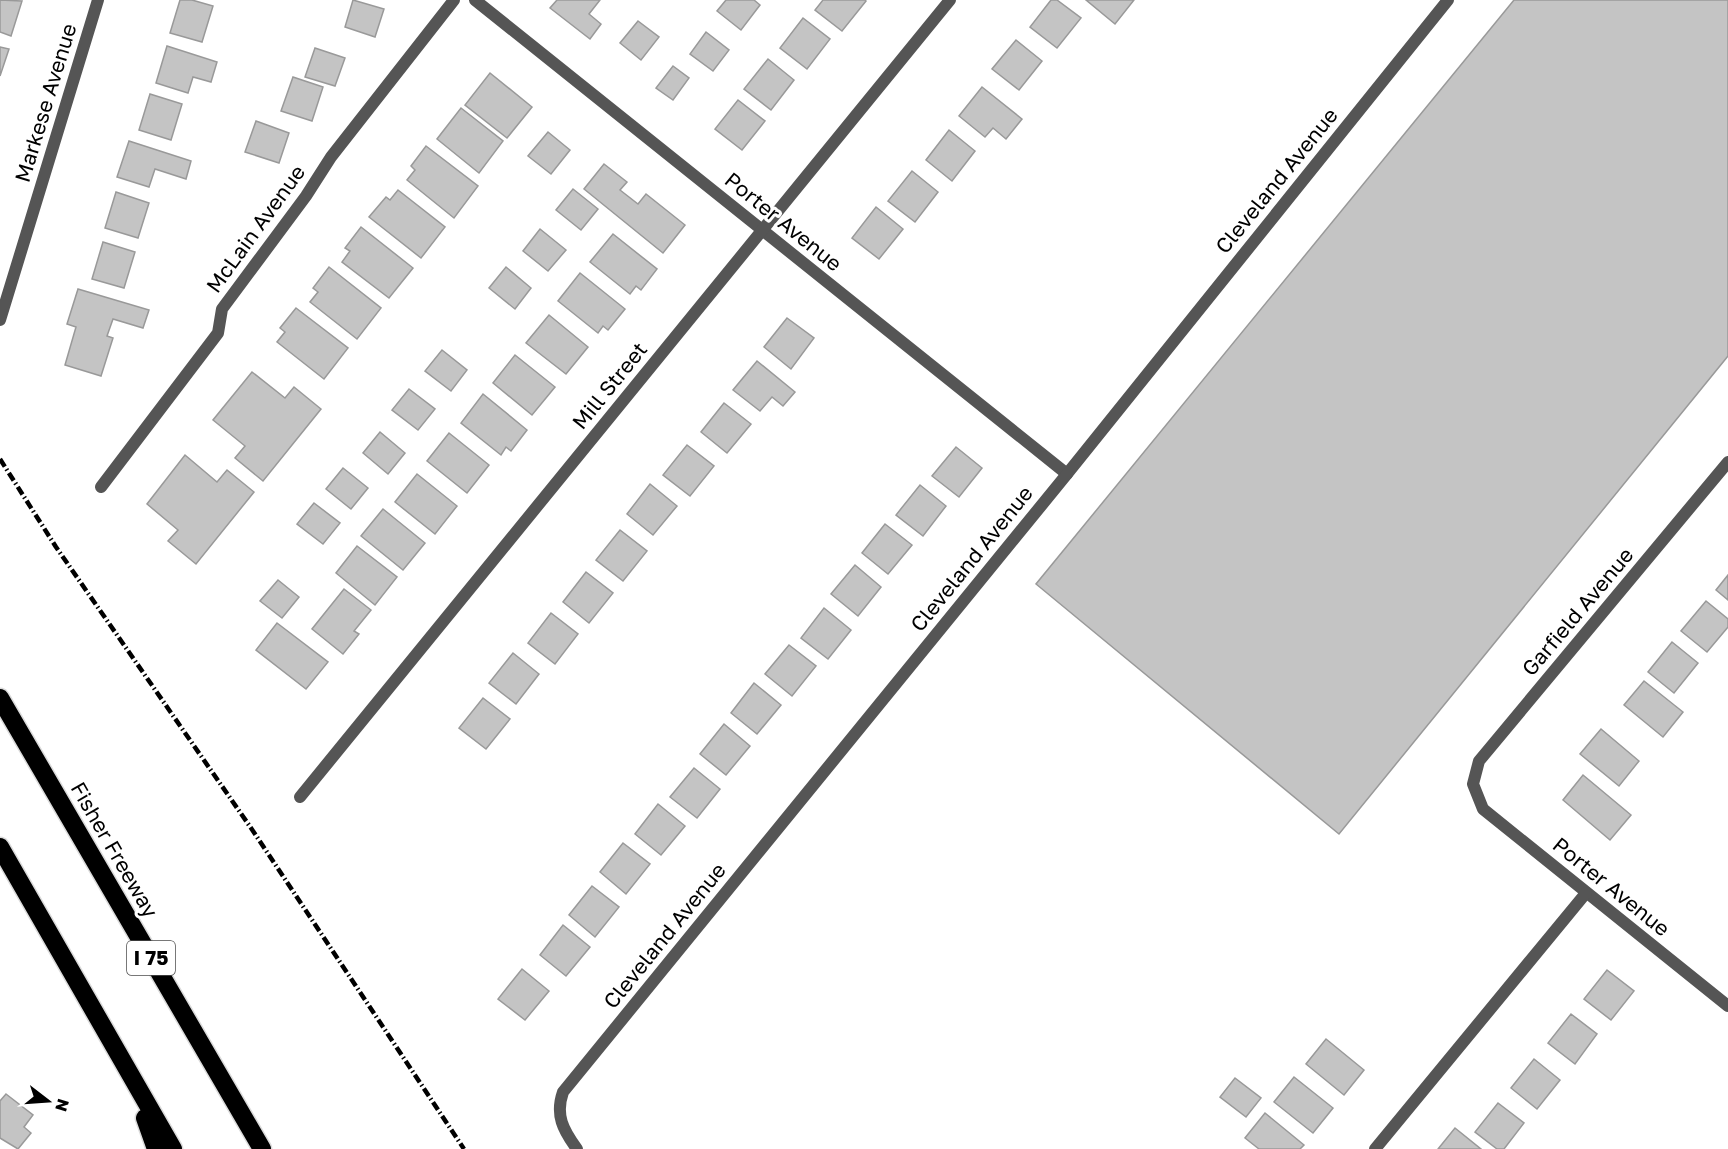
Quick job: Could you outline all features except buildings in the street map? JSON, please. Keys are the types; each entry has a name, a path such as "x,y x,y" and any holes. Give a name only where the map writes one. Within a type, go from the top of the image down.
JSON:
{"highway":[{"name":"Fisher Freeway","path":"0,698 262,1149"},
{"path":"0,847 57,942 131,1079 173,1149"},
{"path":"131,1079 156,1149"}],"street":[{"name":"Markese Avenue","path":"0,321 98,0"},
{"name":"McLain Avenue","path":"101,487 218,333 222,309 306,196 331,157 454,0"},
{"name":"Porter Avenue","path":"475,0 1067,474"},
{"name":"Mill Street","path":"300,797 950,0"},
{"name":"Cleveland Avenue","path":"577,1149 564,1132 559,1114 563,1092 1067,474 1448,0"},
{"name":"Garfield Avenue","path":"1475,793 1474,774 1479,761 1728,462"},
{"name":"Porter Avenue","path":"1475,793 1483,809 1728,1006"},
{"path":"1375,1149 1586,893"}],"railway":[{"path":"0,459 56,547 251,828 464,1149"}]}
